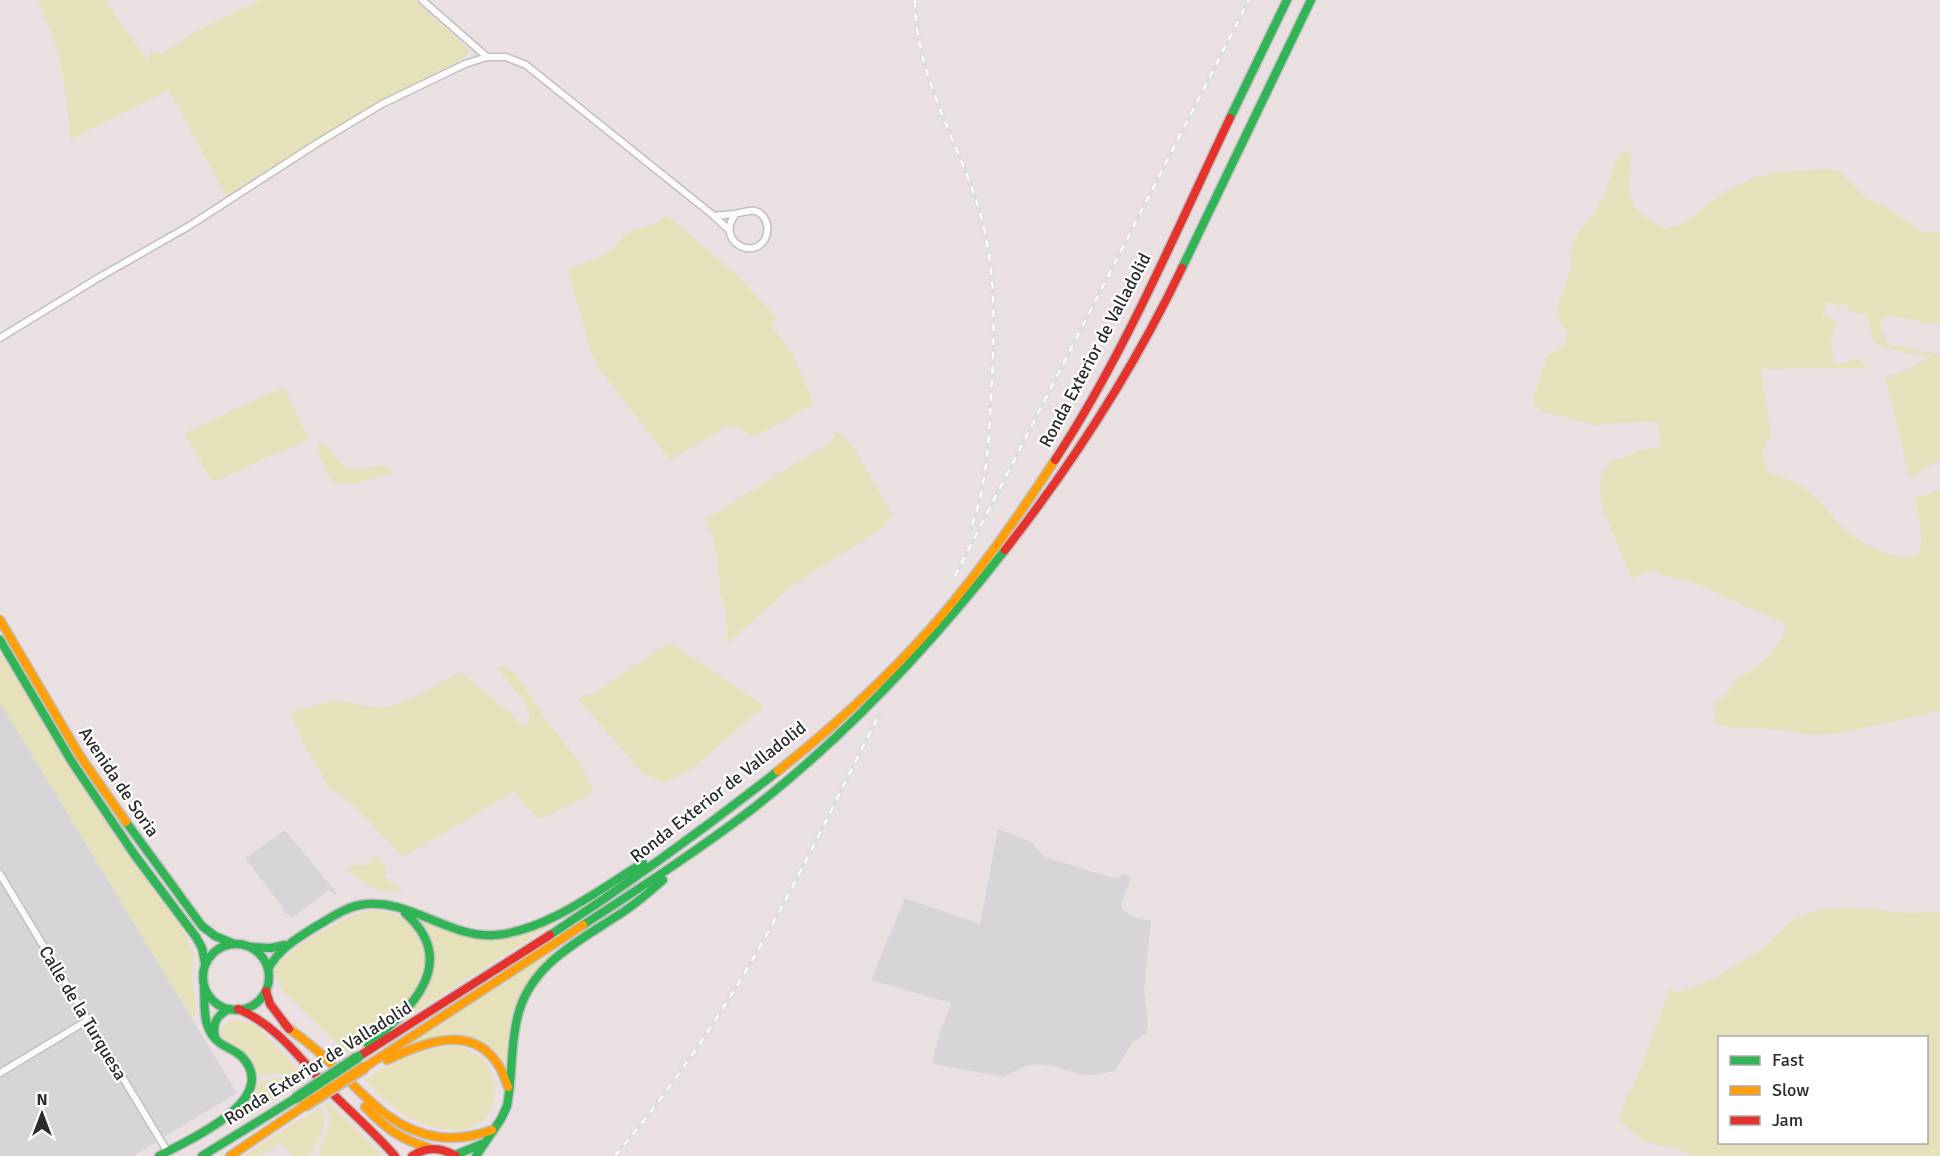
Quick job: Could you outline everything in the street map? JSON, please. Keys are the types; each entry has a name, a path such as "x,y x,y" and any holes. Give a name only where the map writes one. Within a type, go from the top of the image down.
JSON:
{"main road":[{"name":"Ronda Exterior de Valladolid","path":"230,1156 300,1102 599,902 691,837 799,754 922,638 977,570 1067,441 1113,358 1287,0"},
{"name":"Ronda Exterior de Valladolid","path":"361,1062 677,864 798,771 881,695 927,646 1041,504 1112,397 1155,321 1311,0"},
{"name":"Avenida de Soria","path":"0,620 80,756 142,846 202,926 215,936 232,943"},
{"name":"Avenida de Soria","path":"0,640 72,762 134,854 196,937 202,948 205,963"},
{"path":"268,969 274,957 291,943 352,908 369,903 389,904 464,932 495,935 520,931 550,919 670,847 691,837"},
{"path":"476,1156 482,1144 504,1115 509,1090 515,1025 528,989 542,970 565,951 636,903 665,879 677,864"},
{"path":"389,904 406,914 421,930 429,951 430,973 420,993 399,1018 364,1048 361,1062 378,1064 412,1048 432,1042 454,1039 471,1041 484,1047 495,1058 504,1073 509,1090"},
{"path":"163,1154 232,1114 242,1105 248,1095 250,1078 246,1064 237,1053 216,1040 206,1025 202,979 205,963 214,951 232,943 251,947 276,947 291,943"},
{"path":"216,1040 213,1027 221,1013 254,1004 266,991 269,978 268,969 263,958 251,947"},
{"path":"204,988 212,1000 260,1018 276,1031 327,1088 396,1156"},
{"path":"266,991 270,1004 285,1025 383,1125 405,1140 429,1148 438,1148 455,1156 482,1144"},
{"path":"285,1025 322,1055 378,1110 402,1127 439,1137 465,1139 480,1136 495,1128"},
{"name":"Ronda Exterior de Valladolid","path":"202,1156 300,1102"},
{"path":"412,1156 429,1148"}],"street":[{"path":"422,0 487,57"},
{"path":"0,338 189,226 382,104 465,64 487,57 506,57 526,65 714,216 729,230 737,244 747,248 757,246 766,235 766,221 758,213 747,210 736,214 714,216"},
{"path":"729,230 736,214"},
{"name":"Calle de la Turquesa","path":"0,874 88,1020 163,1154"},
{"path":"0,1073 88,1020"}],"shaded area":[{"path":"38,0 105,0 149,63 149,51 162,54 200,29 261,0 414,0 469,49 466,57 381,101 226,196 169,90 70,140 67,102 58,50"},
{"path":"1624,150 1630,154 1629,188 1632,202 1652,222 1665,229 1683,224 1725,191 1756,177 1781,172 1828,169 1841,172 1864,197 1886,207 1921,232 1940,231 1940,322 1931,324 1889,315 1881,321 1881,330 1888,344 1940,355 1940,360 1886,348 1874,342 1866,313 1860,314 1847,309 1848,305 1844,304 1840,307 1827,302 1822,315 1837,321 1829,342 1835,365 1861,359 1866,368 1760,369 1772,437 1763,450 1767,472 1793,481 1808,491 1847,532 1882,552 1894,556 1912,557 1918,553 1921,542 1915,498 1940,490 1940,711 1834,734 1808,735 1784,729 1733,728 1715,723 1714,702 1722,699 1739,677 1767,657 1786,631 1784,623 1692,582 1664,576 1655,571 1632,579 1603,509 1600,488 1602,473 1611,461 1660,446 1659,424 1649,421 1594,425 1541,411 1534,404 1534,395 1547,356 1563,347 1568,333 1560,324 1558,305 1571,267 1570,250 1578,232 1604,197 1615,162"},
{"path":"666,214 740,278 779,321 772,322 773,328 792,353 814,403 757,436 751,436 740,428 725,427 670,460 599,369 590,350 568,269 603,256 615,247 626,233 658,223"},
{"path":"1928,358 1940,361 1940,459 1910,478 1885,376 1904,372"},
{"path":"284,387 309,439 213,482 184,433"},
{"path":"834,430 857,451 892,513 884,527 794,584 727,644 726,610 720,594 717,555 705,519 830,443"},
{"path":"317,443 329,448 344,467 360,469 382,466 393,473 353,484 335,483 323,464"},
{"path":"667,644 674,645 764,706 693,768 665,782 643,774 578,699 585,695 592,695"},
{"path":"0,652 76,777 130,858 182,928 194,955 192,976 195,1016 191,1017 0,702"},
{"path":"499,665 512,671 521,682 546,720 578,760 593,789 589,796 541,818 535,816 513,791 402,857 357,809 340,794 330,789 304,744 290,712 330,702 378,707 392,706 417,696 460,672 514,716 518,722 523,725 528,724 530,713 523,700 498,669"},
{"path":"0,702 237,1093 133,1156 0,1156"},
{"path":"998,829 1031,842 1045,857 1113,878 1118,878 1123,874 1131,877 1121,905 1123,910 1132,916 1151,920 1144,990 1148,1023 1146,1034 1133,1042 1115,1071 1083,1075 1037,1064 1025,1066 1004,1077 932,1064 939,1035 951,1003 871,980 905,898 980,924"},
{"path":"285,830 337,893 335,895 328,891 292,918 287,913 285,914 283,911 285,910 245,858"},
{"path":"375,855 383,860 380,864 388,869 384,877 401,889 401,893 375,889 348,871 353,865 366,866"},
{"path":"1841,908 1912,913 1940,911 1940,1156 1691,1156 1675,1148 1645,1141 1619,1119 1646,1055 1669,989 1680,992 1716,978 1766,946 1794,919 1819,910"},
{"path":"368,910 396,914 413,926 424,950 424,968 418,986 408,1002 378,1031 347,1053 282,990 274,972 279,963 301,944 345,919"},
{"path":"570,913 395,1025 434,967 415,919 476,938"},
{"path":"555,950 557,953 526,988 514,1008 509,1034 509,1070 487,1044 464,1035 451,1035 406,1047"},
{"path":"236,1019 257,1026 307,1079 303,1082 286,1074 256,1075 247,1055 221,1036 225,1024"},
{"path":"455,1046 479,1056 490,1068 493,1076 494,1094 491,1109 482,1121 472,1127 449,1130 424,1124 393,1107 365,1080 407,1057 430,1049"},
{"path":"290,1078 299,1085 235,1123 253,1100 258,1082"},
{"path":"329,1102 383,1156 320,1156 330,1125 329,1112 325,1104"},
{"path":"320,1107 324,1126 309,1156 291,1156 282,1142 260,1156 243,1156"}],"railway":[{"path":"915,0 921,52 937,102 976,200 983,224 991,272 994,322 988,446 984,480 970,530"},
{"path":"955,576 1249,0"},
{"path":"615,1156 689,1059 751,963 879,715"}],"traffic: fast":[{"path":"1230,118 1287,0"},
{"path":"1182,268 1311,0"},
{"path":"583,925 731,825 821,751 917,655 1005,550"},
{"path":"0,640 72,762 134,854 196,937 202,948 205,963"},
{"path":"550,935 666,856 778,771"},
{"path":"126,822 202,926 215,936 232,943"},
{"path":"268,969 277,956 295,940 354,906 378,904 395,906 461,931 496,935 515,932 554,917 643,863"},
{"path":"476,1156 507,1106 515,1026 524,997 534,982 558,955 632,906 663,880"},
{"path":"368,1045 384,1032 413,1001 423,985 429,968 429,950 421,932 405,913"},
{"path":"236,944 249,946 264,959 269,977 267,990 254,1005 236,1010 223,1008 208,995 203,977 205,964 218,949 236,944"},
{"path":"251,947 271,948 285,945"},
{"path":"159,1156 207,1130 225,1117 240,1104 250,1089 251,1074 243,1058 220,1043 210,1032 205,1011 204,988"},
{"path":"215,1037 216,1020 229,1009"},
{"path":"296,1098 358,1057"},
{"path":"202,1156 296,1098"},
{"path":"455,1155 482,1144"}],"traffic: slow":[{"path":"778,771 858,703 931,628 996,546 1055,460"},
{"path":"0,620 80,756 126,822"},
{"path":"365,1067 583,925"},
{"path":"285,1025 319,1053 375,1106 404,1126 420,1133 445,1138 472,1136 492,1130"},
{"path":"387,1060 431,1043 461,1040 475,1044 488,1052 500,1068 508,1087"},
{"path":"304,1106 365,1067"},
{"path":"230,1156 304,1106"},
{"path":"365,1107 394,1132 409,1141 429,1148"}],"traffic: jam":[{"path":"1055,460 1127,335 1230,118"},
{"path":"1005,550 1055,483 1101,414 1144,342 1182,268"},
{"path":"358,1057 550,935"},
{"path":"266,991 270,1004 289,1029"},
{"path":"238,1009 253,1016 278,1035 395,1156"},
{"path":"412,1156 429,1149 445,1151 456,1156"}]}
